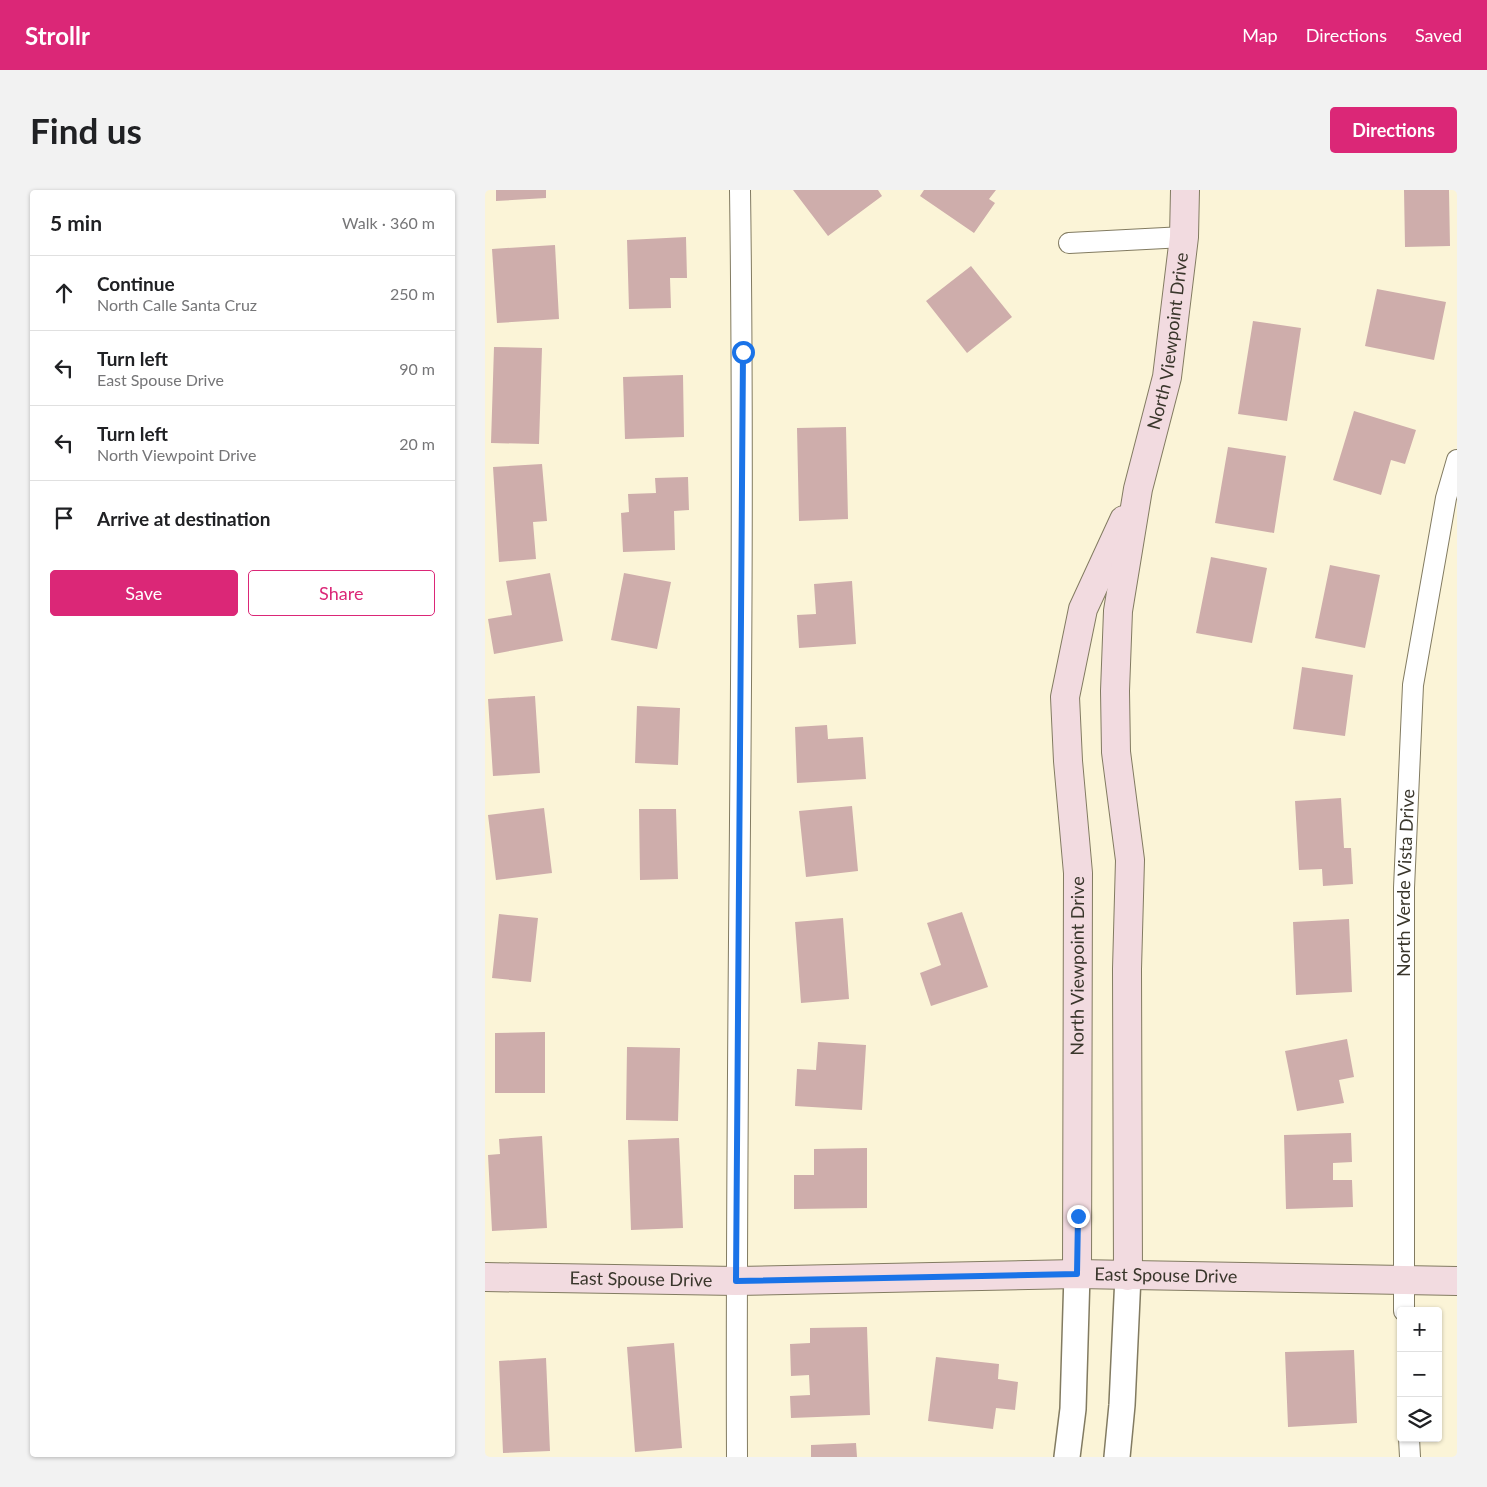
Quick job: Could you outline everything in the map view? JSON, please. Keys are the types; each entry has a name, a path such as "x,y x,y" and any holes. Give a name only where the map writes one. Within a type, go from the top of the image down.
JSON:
{"main road":[{"name":"North Viewpoint Drive","path":"1128,1276 1127,969 1131,860 1116,752 1115,691 1118,611 1138,490 1167,377 1184,237 1185,190"},
{"name":"North Viewpoint Drive","path":"1077,1274 1078,873 1068,761 1065,697 1083,609 1138,490"},
{"name":"East Spouse Drive","path":"485,1277 736,1281 1077,1274 1457,1281"}],"street":[{"path":"737,1457 736,1281 743,352 741,190"},
{"path":"1069,243 1184,237"},
{"name":"North Verde Vista Drive","path":"1405,1307 1403,1280 1404,888 1413,685 1445,498 1457,460"},
{"name":"North Viewpoint Drive","path":"1067,1457 1073,1409 1077,1274"},
{"name":"North Viewpoint Drive","path":"1117,1457 1122,1405 1128,1276"},
{"path":"1409,1442 1410,1457"}],"building":[{"path":"496,190 546,190 546,198 496,201"},
{"path":"793,190 878,190 882,196 828,236"},
{"path":"924,190 996,190 989,199 995,203 974,233 920,196"},
{"path":"1404,190 1449,190 1450,246 1405,247"},
{"path":"686,237 687,278 670,278 671,308 629,309 627,240"},
{"path":"555,245 559,319 497,323 492,249"},
{"path":"971,266 1012,317 967,353 926,301"},
{"path":"1377,289 1446,302 1434,360 1365,346"},
{"path":"1253,321 1301,328 1287,421 1238,414"},
{"path":"494,347 542,348 539,444 491,443"},
{"path":"683,375 684,437 625,439 623,377"},
{"path":"1354,411 1416,430 1405,464 1391,460 1381,495 1333,480"},
{"path":"846,427 848,519 799,521 797,428"},
{"path":"1228,447 1286,456 1274,533 1215,523"},
{"path":"542,464 547,521 533,522 536,559 499,562 493,467"},
{"path":"688,477 689,510 674,511 675,550 623,552 621,513 629,512 628,494 656,493 655,478"},
{"path":"1211,557 1267,568 1252,643 1196,633"},
{"path":"1330,565 1380,575 1365,648 1315,638"},
{"path":"550,573 563,641 494,654 488,619 512,615 506,581"},
{"path":"624,573 671,582 657,649 611,640"},
{"path":"852,581 856,644 799,648 797,615 816,614 814,584"},
{"path":"1302,667 1353,675 1345,736 1293,729"},
{"path":"535,696 540,773 493,776 488,699"},
{"path":"637,706 680,708 678,765 635,763"},
{"path":"827,725 828,739 863,737 866,779 797,783 795,727"},
{"path":"1341,798 1344,848 1351,848 1353,884 1323,886 1322,869 1299,870 1295,801"},
{"path":"852,806 858,871 806,877 799,811"},
{"path":"544,808 552,873 496,880 488,815"},
{"path":"639,809 676,809 678,879 640,880"},
{"path":"962,912 988,987 931,1006 920,973 941,965 927,923"},
{"path":"499,914 538,918 531,982 492,978"},
{"path":"843,918 849,999 801,1003 795,922"},
{"path":"1349,919 1352,992 1296,995 1293,922"},
{"path":"545,1032 545,1093 495,1093 495,1033"},
{"path":"1347,1039 1354,1077 1339,1080 1344,1103 1297,1111 1285,1051"},
{"path":"818,1042 866,1045 862,1110 795,1106 797,1069 816,1070"},
{"path":"627,1047 680,1048 678,1121 626,1120"},
{"path":"1351,1133 1352,1162 1333,1163 1333,1180 1352,1180 1353,1207 1286,1209 1284,1135"},
{"path":"542,1136 547,1228 492,1231 488,1155 500,1154 499,1139"},
{"path":"679,1138 683,1228 631,1230 628,1140"},
{"path":"867,1148 867,1208 794,1209 794,1175 814,1175 814,1149"},
{"path":"867,1327 870,1415 791,1418 790,1396 810,1395 809,1375 791,1376 790,1344 810,1343 810,1328"},
{"path":"674,1343 682,1448 635,1452 627,1347"},
{"path":"1354,1350 1357,1423 1288,1427 1285,1352"},
{"path":"936,1357 999,1364 998,1379 1018,1382 1015,1410 996,1408 993,1429 928,1421"},
{"path":"546,1358 550,1451 503,1453 499,1361"},
{"path":"856,1443 857,1457 811,1457 811,1445"}],"route":[{"path":"743,352 736,1281 1077,1274 1078,1216"}]}
